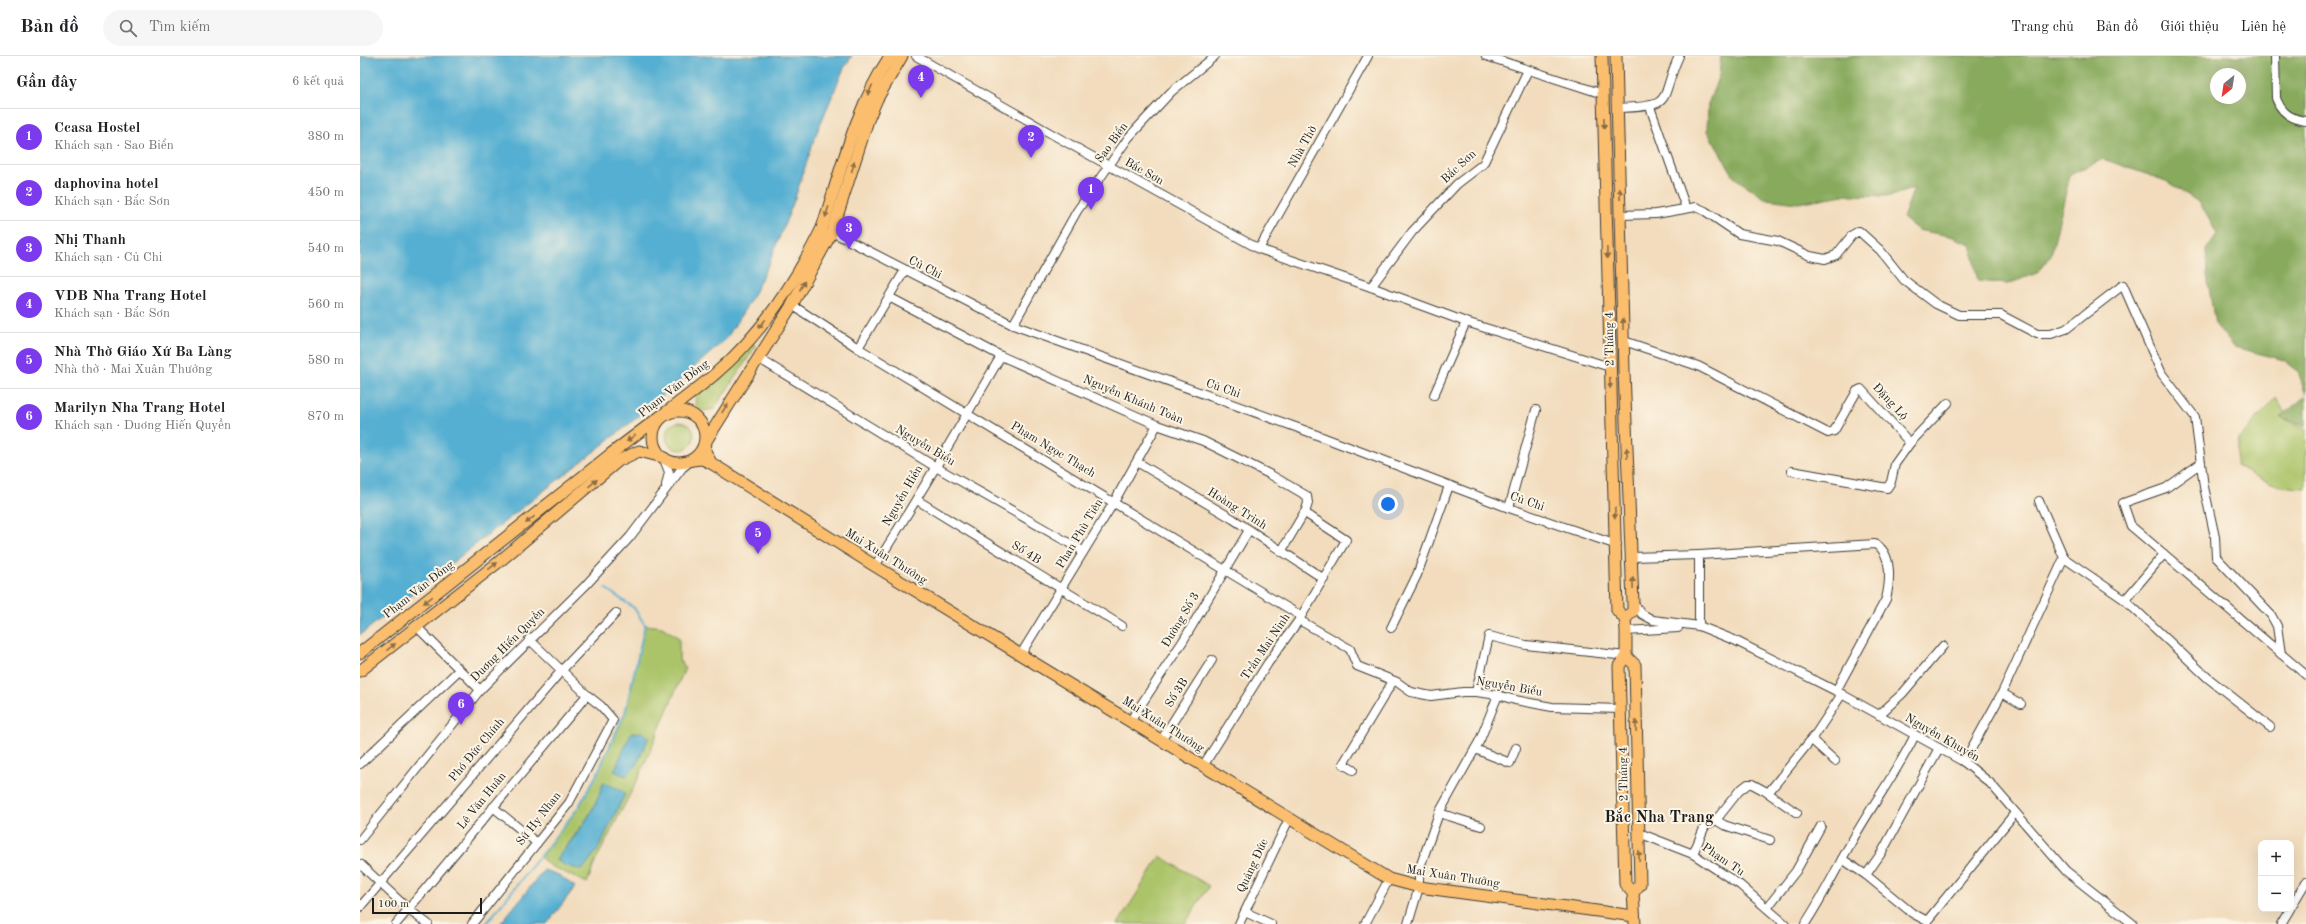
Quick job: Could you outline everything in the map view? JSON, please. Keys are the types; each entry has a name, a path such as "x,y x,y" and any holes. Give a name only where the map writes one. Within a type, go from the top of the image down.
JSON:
{"main road":[{"name":"Phạm Văn Đồng","path":"360,653 496,547 616,450 663,416 717,372 747,342 827,230 858,117 876,79 890,56"},
{"name":"Phạm Văn Đồng","path":"706,441 792,304 827,230 868,120 877,100 902,56"},
{"name":"2 Tháng 4","path":"1602,56 1610,367 1617,545 1617,610 1625,619 1626,631 1626,656 1619,666 1625,884 1633,893 1634,920"},
{"name":"2 Tháng 4","path":"1616,56 1624,371 1634,603"},
{"path":"1603,94 1617,94"},
{"path":"1610,367 1624,371"},
{"path":"663,457 654,444 653,436 658,421 663,416 678,410 693,414 704,426 706,441 705,451 712,463"},
{"path":"360,671 500,560 618,461 639,451 663,457 676,463 692,460 703,449 706,441"},
{"name":"Mai Xuân Thưởng","path":"692,460 702,459 712,463 875,566 1131,720 1203,766 1389,879 1419,887 1634,920"},
{"path":"1625,619 1633,611 1634,603"},
{"name":"2 Tháng 4","path":"1626,656 1635,665 1640,884 1633,893"}],"street":[{"name":"Bắc Sơn","path":"916,56 1259,250 1371,287 1466,322 1610,367"},
{"name":"Sao Biển","path":"1013,325 1077,211 1110,167 1129,137 1159,104 1215,56"},
{"name":"Nhà Thờ","path":"1259,250 1368,56"},
{"path":"1486,56 1603,94"},
{"path":"1618,108 1650,107 1660,104 1665,97 1679,56"},
{"path":"2276,56 2276,98 2278,104 2289,116 2306,121"},
{"name":"Bắc Sơn","path":"1371,287 1412,232 1457,184 1483,164 1528,70"},
{"path":"1650,107 1686,208"},
{"path":"1620,215 1656,214 1696,207 1705,211 1739,234 1778,241 1821,259 1831,258 1836,255 1852,236 1859,231 1880,250 1904,280 1940,307 1959,315 2001,315 2037,334 2051,334 2066,329 2123,285 2162,374 2195,417 2201,463 2215,537 2216,557 2270,615 2277,626 2281,654"},
{"name":"Củ Chi","path":"827,230 1013,325 1301,429 1509,508 1617,545"},
{"path":"858,348 905,270"},
{"name":"Nguyễn Khánh Toàn","path":"889,296 1001,356 1157,425 1203,441 1302,492 1308,500 1304,513"},
{"name":"Phạm Ngọc Thạch","path":"792,304 858,348 968,412 1300,618"},
{"path":"1434,395 1466,322"},
{"name":"Đặng Lộ","path":"1624,341 1698,366 1828,433 1834,431 1857,391 1861,389 1910,443"},
{"name":"Nguyễn Hiền","path":"875,566 917,500 934,466 1001,356"},
{"name":"Nguyễn Biểu","path":"758,358 934,466 1083,551"},
{"path":"1792,471 1887,488 1891,482 1895,464 1910,443 1948,403"},
{"path":"1509,508 1536,410"},
{"name":"Phan Phù Tiên","path":"1021,654 1114,502 1157,425"},
{"name":"Duơng Hiến Quyền","path":"663,457 669,472 664,490"},
{"name":"Duơng Hiến Quyền","path":"360,840 480,690 529,639 585,586 630,537 664,490 682,468 692,460"},
{"name":"Hoàng Trinh","path":"1137,462 1249,530 1280,552 1324,579"},
{"path":"2201,463 2166,488 2123,503 2131,526 2306,676"},
{"path":"1391,628 1417,575 1450,486"},
{"name":"Số 4B","path":"917,500 1122,626"},
{"path":"2039,501 2064,558 2125,600 2208,678 2270,727"},
{"path":"1280,552 1304,513"},
{"name":"Trần Mai Ninh","path":"1203,766 1268,663 1300,618 1346,540 1304,513"},
{"name":"Đường Số 3","path":"1131,720 1183,641 1249,530"},
{"path":"1632,557 1699,556 1876,544 1881,547 1887,556 1888,590 1886,599 1839,693 1812,740 1768,793"},
{"path":"2125,600 2164,554"},
{"path":"1699,556 1699,626"},
{"path":"1964,762 2002,693 2064,558"},
{"name":"Nguyễn Khuyến","path":"1634,603 1642,614 1653,620 1699,626 1734,640 1839,693 1964,762 1990,783 2066,871 2133,924"},
{"name":"Phó Đức Chính","path":"360,907 562,670 616,613"},
{"name":"Nguyễn Biểu","path":"1300,618 1350,649 1357,666 1393,681 1411,692 1430,696 1476,692 1498,695 1531,704 1558,708 1621,710"},
{"path":"416,626 480,690"},
{"name":"Nguyễn Khuyến","path":"1626,631 1699,626"},
{"path":"1476,692 1489,636 1526,645 1626,656"},
{"path":"529,639 587,695"},
{"path":"1879,715 1903,693 1942,646"},
{"name":"Số 3B","path":"1162,739 1212,660"},
{"path":"360,764 460,670"},
{"path":"1353,770 1343,764 1393,681"},
{"path":"2002,693 2021,704"},
{"name":"Sử Hy Nhan","path":"472,924 569,803 613,720 601,706 587,695"},
{"name":"Lê Văn Huân","path":"396,924 587,695"},
{"path":"1408,924 1419,887 1419,870 1439,813 1475,749 1498,695"},
{"path":"1805,924 1819,904 1842,858 1868,813 1901,763 1915,735"},
{"path":"1812,740 1835,761"},
{"path":"1475,749 1510,763 1516,748"},
{"path":"1866,875 1882,852 1938,748"},
{"path":"1693,854 1705,826 1716,820 1739,791 1748,784 1752,784 1768,793 1797,813"},
{"path":"493,807 537,843"},
{"path":"1439,813 1481,826"},
{"path":"1842,858 1866,875 1906,909 1927,921 2015,813"},
{"name":"Quảng Đức","path":"1239,924 1289,819"},
{"path":"1716,820 1724,826 1770,840"},
{"path":"1767,908 1796,871 1821,826"},
{"name":"Phạm Tu","path":"1639,833 1693,854 1740,885 1785,924"},
{"path":"360,864 409,910 428,924"},
{"path":"1365,924 1389,879"},
{"path":"2294,902 2306,882"},
{"path":"1245,912 1271,924"},
{"path":"2281,924 2288,912"}],"green space":[{"path":"1721,56 1788,56 1790,58 1791,56 2306,56 2306,395 2298,371 2284,360 2234,347 2215,324 2207,275 2206,250 2217,234 2200,203 2166,181 2103,159 2070,175 2051,255 2037,273 2008,284 1978,281 1970,244 1950,236 1918,230 1903,218 1914,188 1892,196 1843,195 1798,203 1766,199 1735,178 1707,131 1708,104 1719,75"},
{"path":"753,343 756,346 714,409 703,411 695,405 696,395"},
{"path":"2306,396 2306,426 2280,417"},
{"path":"2276,397 2285,413 2281,417 2306,429 2306,488 2277,485 2261,479 2236,465 2239,439"},
{"path":"680,422 686,423 690,426 693,430 693,442 690,446 686,449 680,450 674,449 670,446 667,442 666,436 667,430 670,426 674,423"},
{"path":"645,625 662,627 679,638 679,660 685,668 639,777 596,860 587,883 550,866 540,857 578,808 597,774 625,713","holes":["601,794 625,794 610,823 557,859 586,820"]},
{"path":"1160,856 1209,886 1185,924 1118,924"}],"water":[{"path":"360,56 852,56 844,68 815,137 794,201 769,263 750,301 726,339 638,417 360,635"},
{"path":"642,732 649,737 636,766 626,776 614,771 631,733"},
{"path":"603,783 620,789 625,794 597,851 582,870 564,865 557,859 590,814 600,794"},
{"path":"544,870 559,875 575,887 547,924 500,924"}],"waterway":[{"path":"486,924 578,808 597,774 625,713 645,625 634,608 605,588"}],"place":[{"name":"VDB Nha Trang Hotel","path":"921,98"},
{"name":"daphovina hotel","path":"1031,158"},
{"name":"Ccasa Hostel","path":"1091,210"},
{"name":"Nhị Thanh","path":"849,249"},
{"name":"Nhà Thờ Giáo Xứ Ba Làng","path":"758,554"},
{"name":"Marilyn Nha Trang Hotel","path":"461,725"}],"district":[{"name":"Bắc Nha Trang","path":"1659,818"}]}
